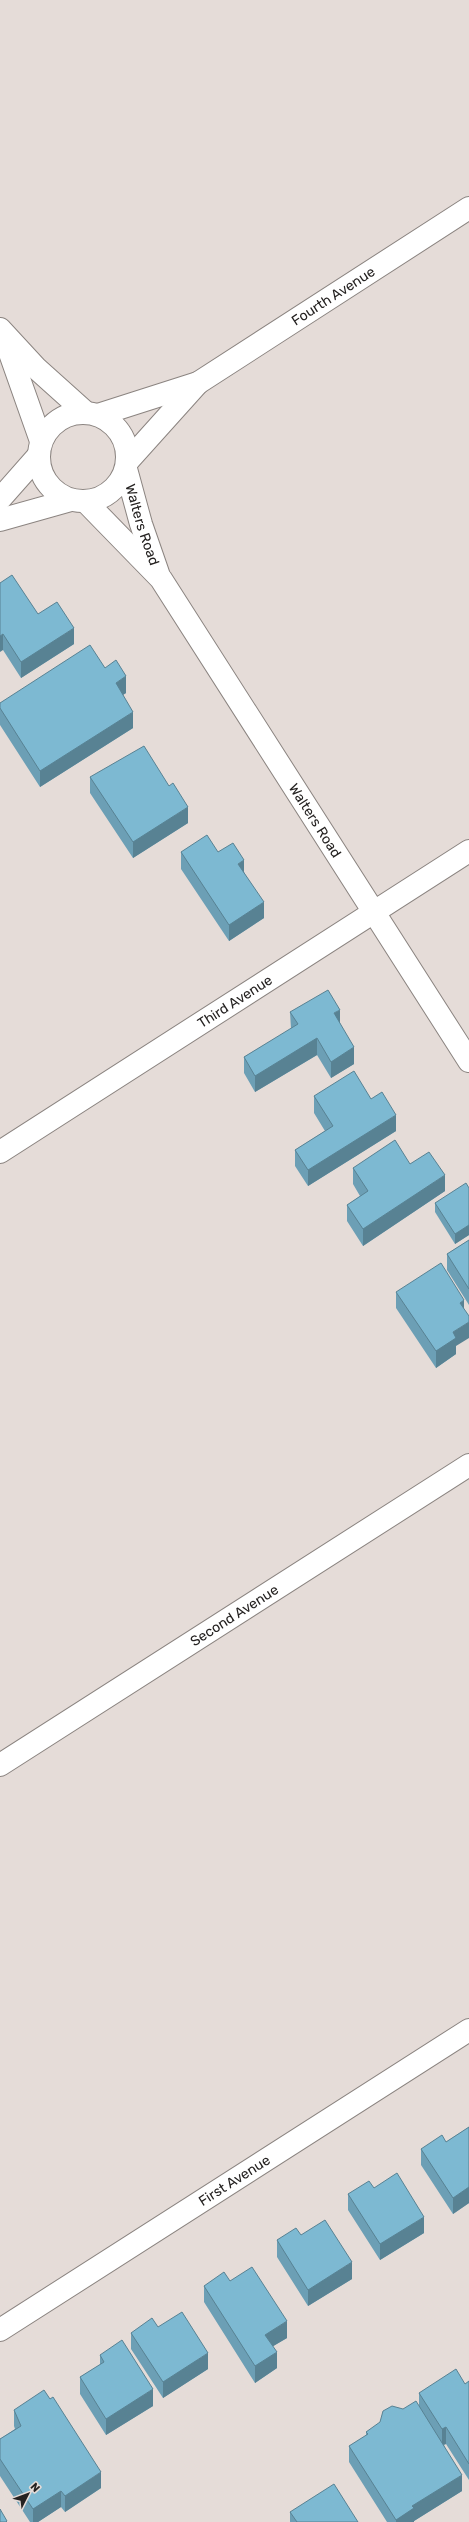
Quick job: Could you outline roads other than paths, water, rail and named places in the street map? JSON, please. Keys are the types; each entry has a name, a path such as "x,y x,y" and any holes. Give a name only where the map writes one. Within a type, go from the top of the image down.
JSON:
{"street":[{"name":"Fourth Avenue","path":"127,466 198,383 469,208"},
{"path":"0,520 79,501 99,499 112,492 120,482 127,466 127,447 121,433 111,423 91,414 36,368 1,331"},
{"path":"1,331 39,449 40,470 47,483 58,494 79,501"},
{"name":"Fourth Avenue","path":"91,414 198,383"},
{"path":"0,499 39,449 48,430 58,420 70,414 91,414"},
{"name":"Walters Road","path":"127,466 141,524 161,579 469,1061"},
{"name":"Walters Road","path":"79,501 161,579"},
{"name":"Third Avenue","path":"0,1152 469,851"},
{"name":"Second Avenue","path":"0,1765 469,1465"},
{"name":"First Avenue","path":"0,2330 469,2030"}]}
